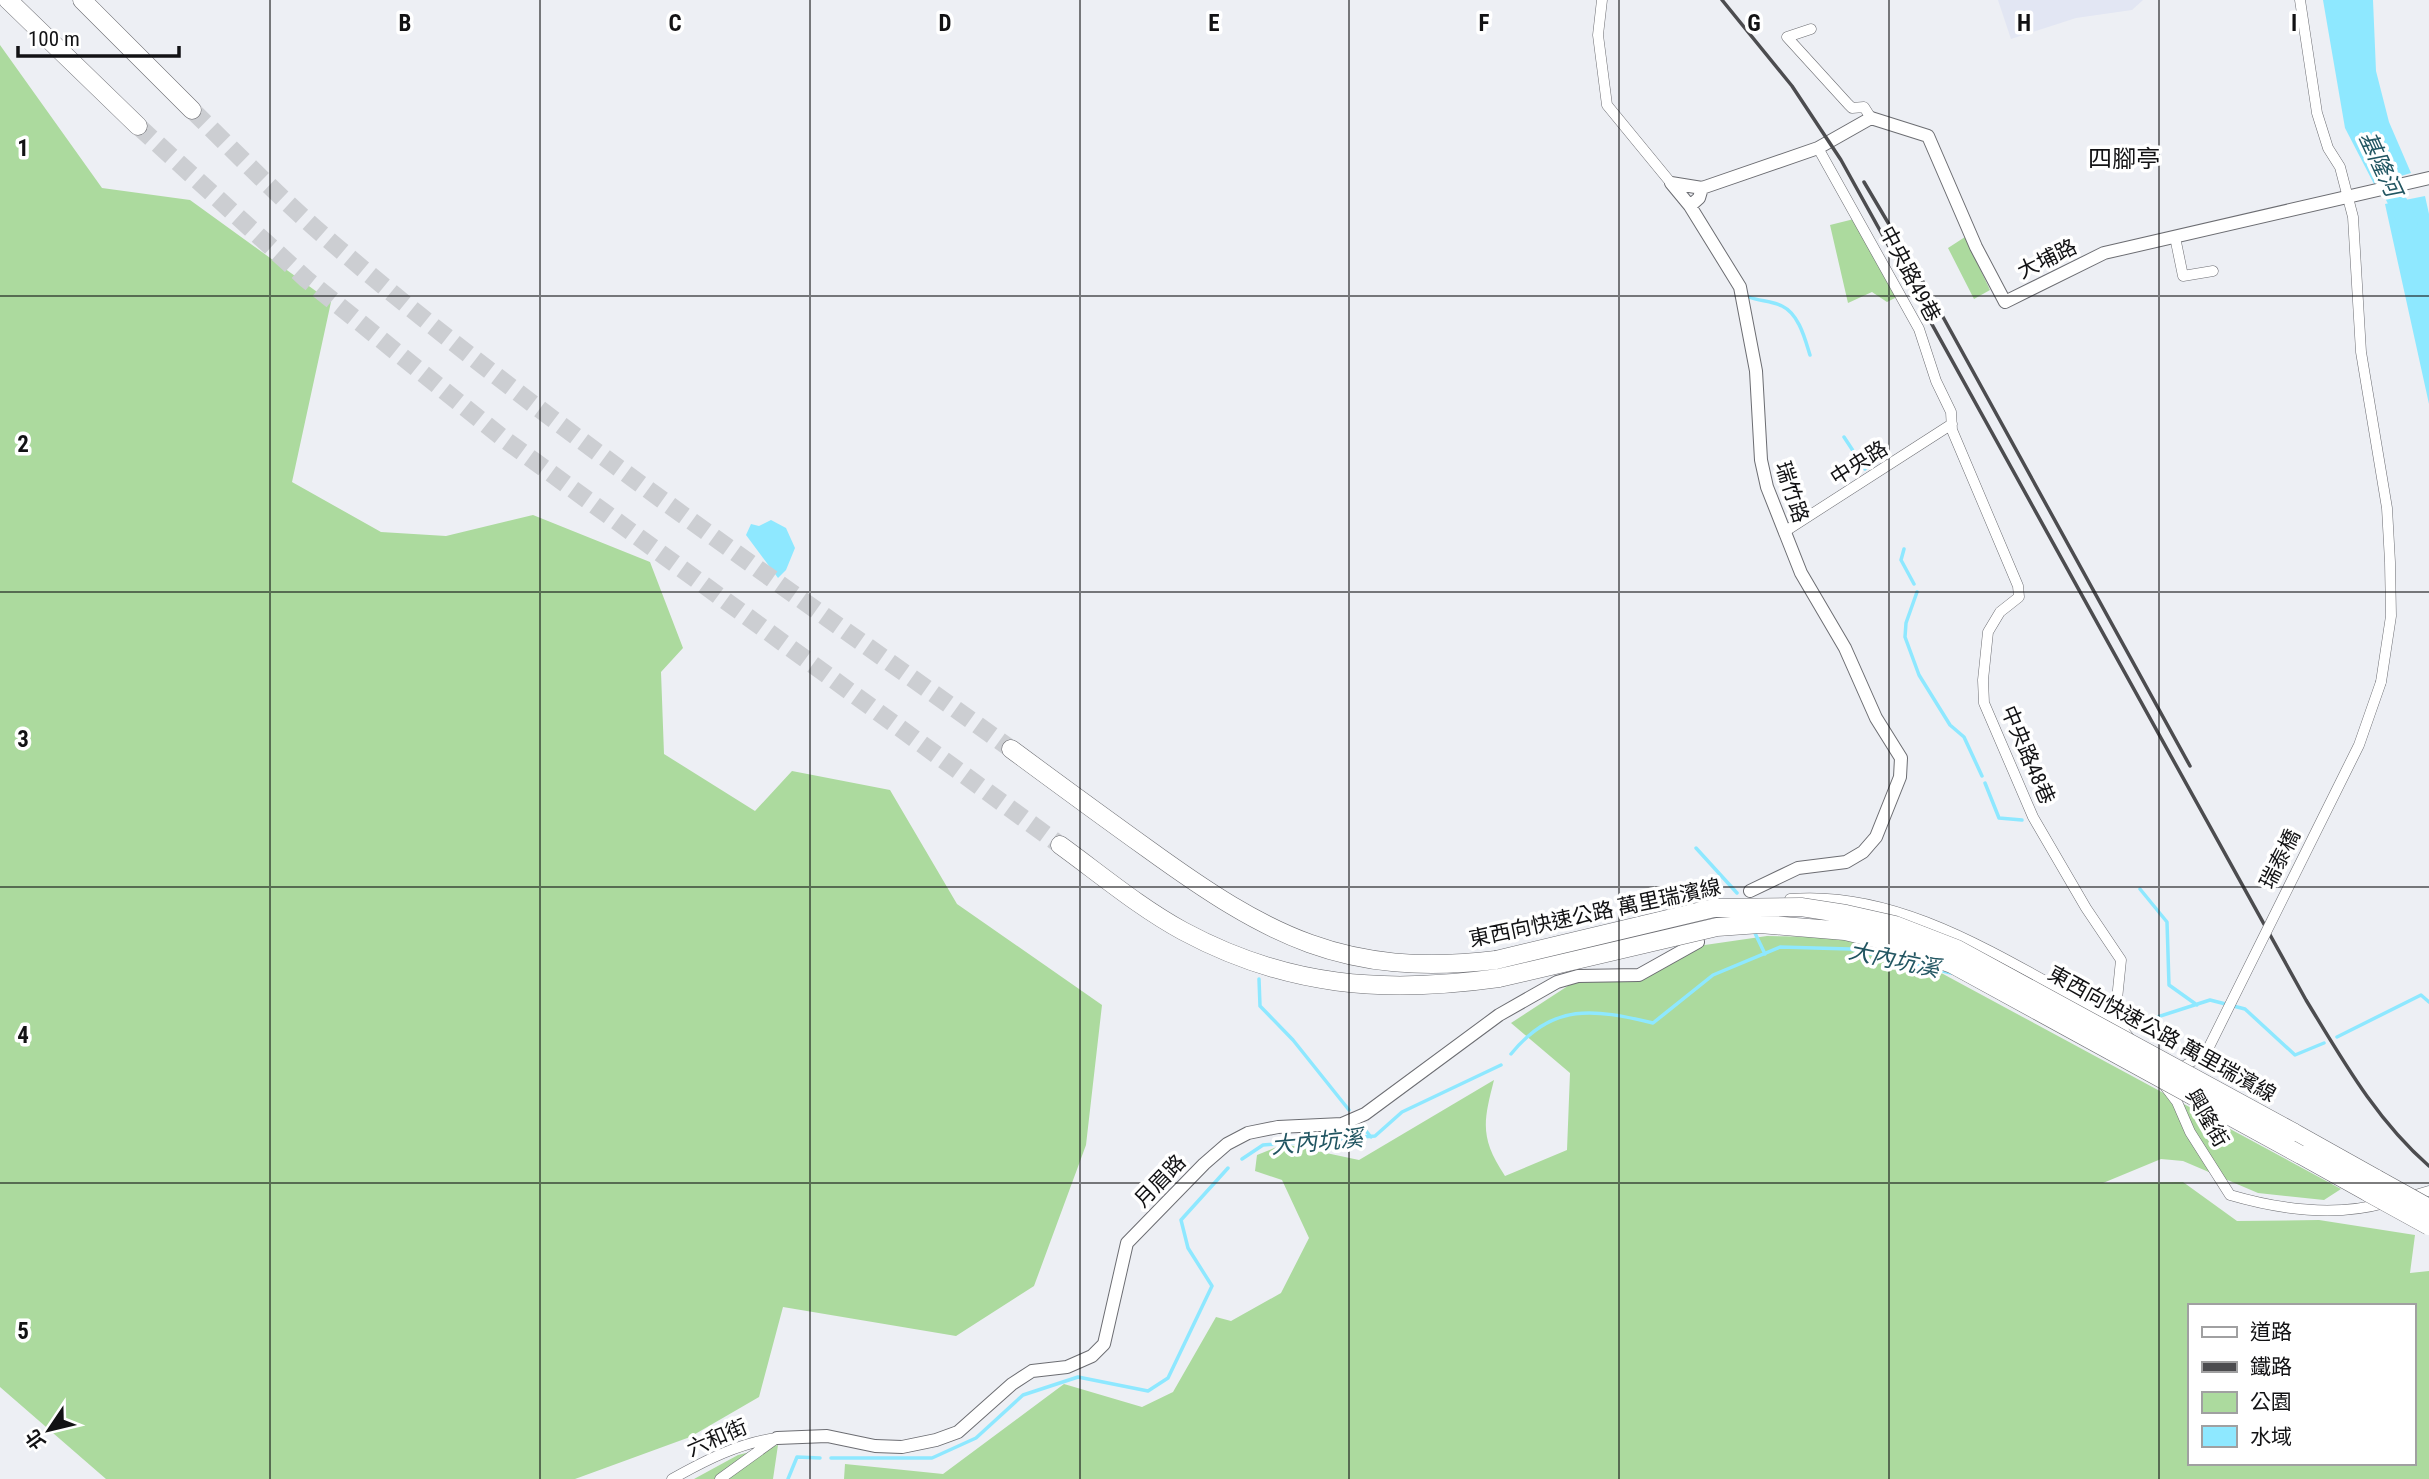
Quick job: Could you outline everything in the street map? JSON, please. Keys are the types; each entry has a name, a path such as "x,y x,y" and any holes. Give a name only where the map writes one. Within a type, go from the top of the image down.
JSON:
{"highway":[{"path":"8,0 138,126"},
{"path":"82,0 192,110"},
{"name":"東西向快速公路 萬里瑞濱線","path":"1011,749 1220,901 1295,939 1374,961 1498,969 1714,908 1801,907 1895,925 1957,949 2293,1132 2429,1226"},
{"name":"東西向快速公路 萬里瑞濱線","path":"1060,845 1181,930 1266,967 1350,985 1405,988 1717,927 1760,924 1844,931 1891,942 1952,964 2299,1154 2429,1208"}],"street":[{"name":"瑞竹路","path":"1602,0 1598,35 1607,105 1690,206 1740,287 1756,370 1761,460 1767,487 1801,573 1845,648 1876,718 1901,758 1900,777 1876,838 1863,852 1846,862 1798,868 1750,891"},
{"path":"2300,0 2317,113 2328,148 2354,197"},
{"path":"1671,183 1702,188 1824,145 1871,118 1864,107 1852,108 1787,37 1811,29"},
{"name":"大埔路","path":"1871,118 1928,136 1976,247 2005,302 2104,253 2429,178"},
{"name":"中央路49巷","path":"1824,145 1919,329 1936,381 1951,412 1952,424"},
{"path":"1690,206 1699,198 1702,188"},
{"name":"瑞泰橋","path":"2204,1054 2359,745 2381,682 2391,616 2388,522 2361,352 2354,197"},
{"path":"2175,237 2183,276 2213,271"},
{"name":"中央路","path":"1784,532 1952,424"},
{"name":"中央路48巷","path":"1952,424 1956,441 2018,586 2019,597 2000,611 1988,632 1983,680 1984,703 2033,817 2086,908 2121,960 2116,1019"},
{"name":"興隆街","path":"1741,902 1813,897 1851,900 1914,917 2116,1019 2144,1060 2178,1102 2190,1132 2230,1195 2276,1208 2366,1209 2429,1191"},
{"name":"月眉路","path":"777,1438 827,1436 875,1446 902,1447 958,1432 1012,1384 1032,1371 1067,1367 1092,1356 1104,1344 1127,1243 1227,1144 1248,1133 1268,1129 1342,1124 1365,1114 1499,1015 1557,982 1578,976 1639,975 1698,942"},
{"path":"2144,1060 2164,1068 2184,1066 2204,1054"},
{"path":"2178,1102 2204,1054"},
{"path":"720,1479 777,1438"},
{"name":"六和街","path":"672,1479 712,1457 759,1440 777,1438"}],"shaded area":[{"path":"1998,0 2143,0 2132,10 2076,18 2011,39"}],"green space":[{"path":"0,45 102,188 190,200 331,302 292,482 381,532 446,536 533,515 650,562 683,648 661,672 664,754 755,811 792,771 890,790 957,904 1102,1005 1086,1145 1034,1286 956,1336 783,1307 759,1397 690,1437 575,1479 106,1479 0,1387"},
{"path":"1854,219 1897,297 1887,302 1872,292 1848,303 1830,225"},
{"path":"1965,237 1990,290 1974,299 1948,248"},
{"path":"1767,936 1829,937 1870,943 1932,968 2341,1189 2324,1200 2258,1193 2183,1161 2161,1159 2103,1183 2183,1182 2237,1221 2319,1220 2415,1235 2410,1273 2429,1271 2429,1479 844,1479 845,1464 943,1474 1064,1384 1142,1407 1173,1392 1216,1317 1231,1321 1281,1293 1309,1238 1282,1180 1255,1171 1257,1155 1284,1144 1359,1160 1494,1080 1486,1130 1491,1151 1505,1176 1567,1150 1570,1073 1511,1023 1577,980 1639,980 1698,946"},
{"path":"778,1445 773,1479 694,1479 738,1455"}],"water":[{"path":"2323,0 2373,0 2376,71 2389,122 2411,173 2374,184 2345,128"},
{"path":"2425,196 2429,214 2429,404 2385,204"},
{"path":"771,520 786,528 795,548 786,570 778,578 746,535 751,524 759,526"}],"waterway":[{"name":"基隆河","path":"2375,156 2408,223"},
{"path":"1749,297 1778,304 1788,310 1800,328 1810,355"},
{"path":"1844,437 1865,469"},
{"path":"1904,549 1901,560 1914,584"},
{"path":"1917,592 1906,623 1905,637 1919,675 1950,725 1964,737 1982,776"},
{"path":"1985,783 1999,818 2022,820"},
{"path":"1696,848 1737,893"},
{"path":"2140,889 2167,922 2169,985 2197,1005"},
{"path":"1753,929 1765,954"},
{"name":"大內坑溪","path":"1511,1054 1543,1025 1576,1014 1612,1015 1653,1023 1713,975 1780,947 1850,949 1951,973"},
{"path":"1259,979 1260,1006 1293,1040 1349,1110"},
{"name":"大內坑溪","path":"2337,1037 2421,995 2429,1002"},
{"name":"大內坑溪","path":"2125,1014 2148,1020 2210,1000 2245,1009 2295,1055 2324,1043"},
{"name":"大內坑溪","path":"1242,1159 1263,1145 1375,1136 1402,1112 1501,1065"},
{"path":"1362,1126 1371,1137"},
{"name":"大內坑溪","path":"831,1458 932,1458 976,1438 1023,1395 1078,1377 1148,1391 1168,1378 1212,1286 1188,1248 1181,1220 1228,1168"},
{"name":"大內坑溪","path":"788,1479 797,1457 820,1458"}],"tunnel":[{"path":"192,110 319,232 501,380 670,505 1011,749"},
{"path":"138,126 306,279 504,439 1060,845"}],"railway":[{"path":"1722,0 1792,86 1841,160 2319,1022 2376,1109 2429,1166"},
{"path":"1864,182 1932,297 2190,766"}],"district":[{"name":"四腳亭","path":"2124,159"}]}
